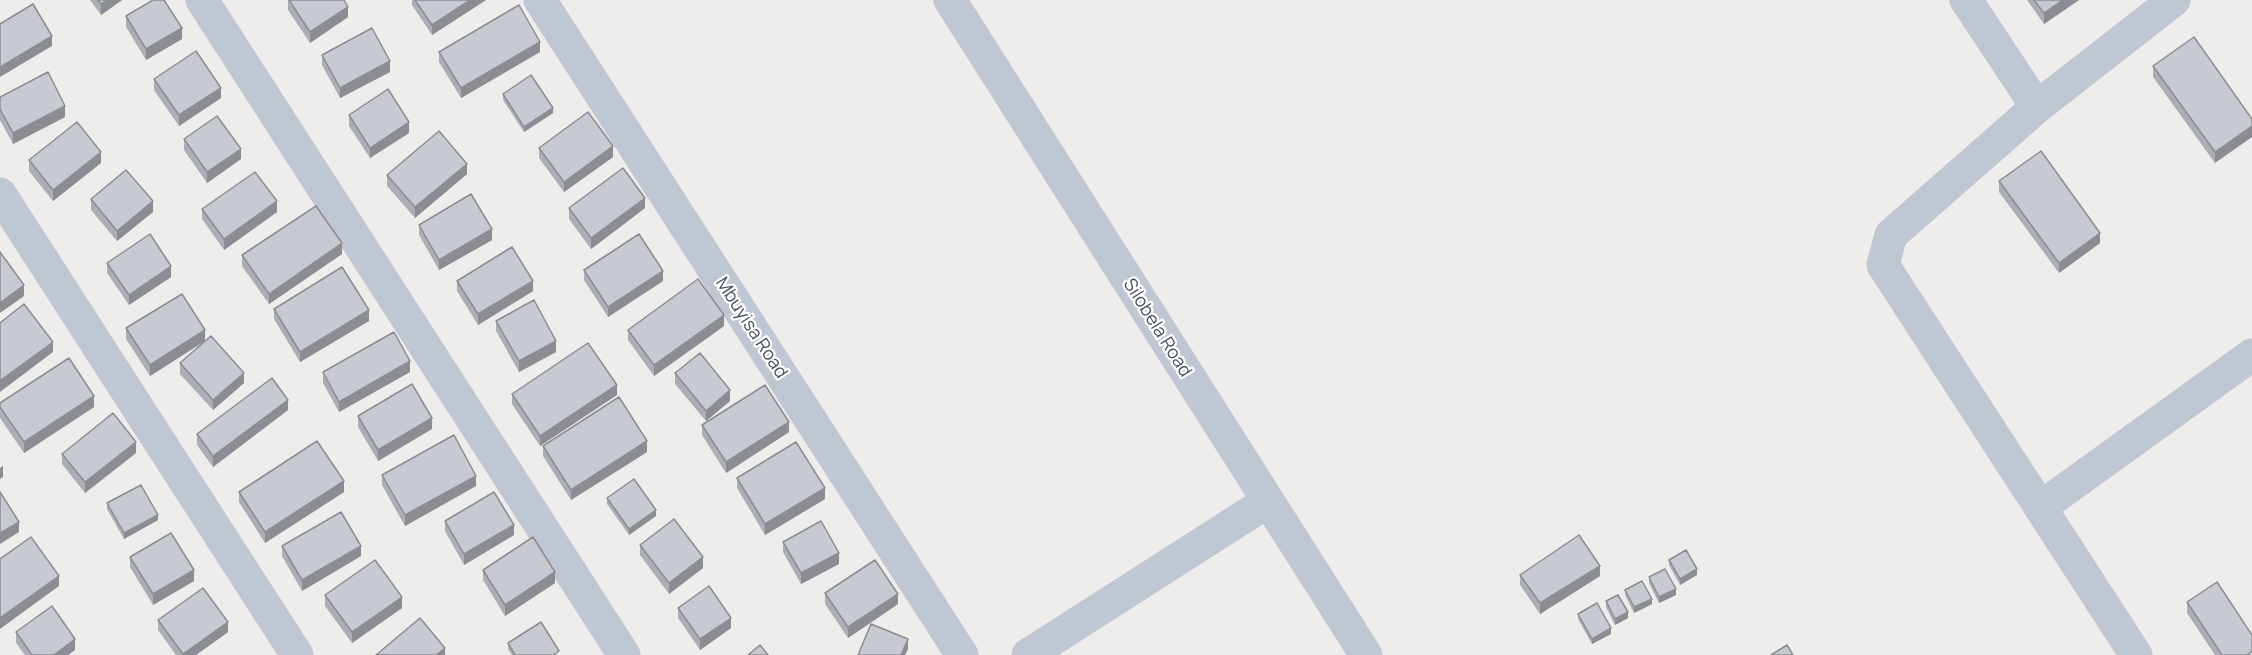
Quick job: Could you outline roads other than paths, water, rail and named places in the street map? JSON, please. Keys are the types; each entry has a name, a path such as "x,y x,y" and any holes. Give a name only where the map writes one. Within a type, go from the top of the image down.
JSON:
{"street":[{"path":"202,0 624,655"},
{"name":"Mbuyisa Road","path":"540,0 962,655"},
{"name":"Silobela Road","path":"950,0 1366,655"},
{"path":"1966,0 2037,107"},
{"path":"2136,655 1883,265 1891,235 2037,107 2174,0"},
{"path":"0,194 297,655"},
{"path":"2041,507 2252,355"},
{"path":"1028,655 1267,502"}]}
